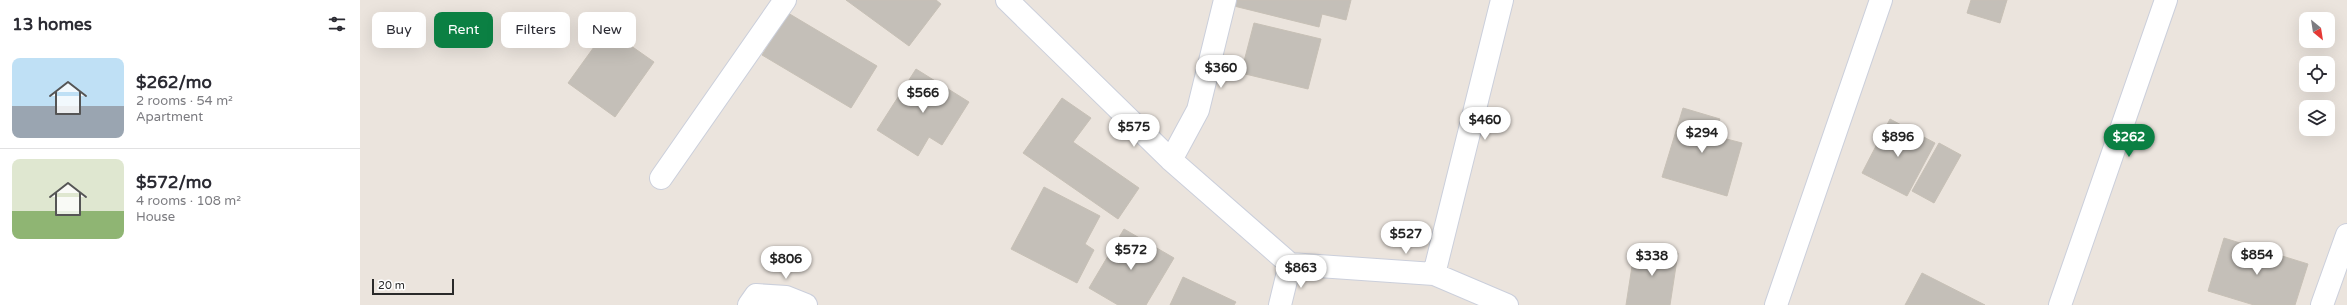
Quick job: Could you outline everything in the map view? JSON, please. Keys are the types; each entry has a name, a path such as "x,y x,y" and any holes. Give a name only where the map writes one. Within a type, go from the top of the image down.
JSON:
{"street":[{"path":"661,178 785,0"},
{"path":"1007,0 1171,160 1290,264 1434,274 1507,305"},
{"path":"1171,160 1198,110 1225,0"},
{"path":"1434,274 1502,0"},
{"path":"1776,305 1881,0"},
{"path":"2060,305 2166,0"},
{"path":"2322,305 2347,235"},
{"path":"1280,305 1290,264"},
{"path":"750,305 756,295 786,297 806,305"}],"building":[{"path":"846,0 936,0 941,4 909,46"},
{"path":"1236,0 1351,0 1346,20 1322,14 1319,27 1234,6"},
{"path":"1971,0 2007,0 2000,23 1967,13"},
{"path":"788,13 877,66 851,108 762,55"},
{"path":"1254,23 1321,39 1308,89 1241,73"},
{"path":"593,48 634,48 654,62 615,117 568,83"},
{"path":"916,69 969,102 942,145 929,137 918,156 877,130"},
{"path":"1062,98 1091,118 1073,142 1139,188 1118,219 1023,153"},
{"path":"1683,108 1720,119 1715,136 1742,143 1727,196 1662,177"},
{"path":"1890,119 1935,143 1907,196 1862,173"},
{"path":"1939,143 1961,155 1934,203 1912,191"},
{"path":"1044,187 1100,216 1085,244 1094,250 1077,283 1011,249"},
{"path":"1124,229 1174,258 1146,305 1118,305 1089,288"},
{"path":"2224,238 2308,264 2295,305 2254,305 2208,291"},
{"path":"1635,247 1678,253 1670,305 1626,305"},
{"path":"1922,273 1985,305 1905,305"},
{"path":"1183,277 1236,302 1234,305 1170,305"}]}
